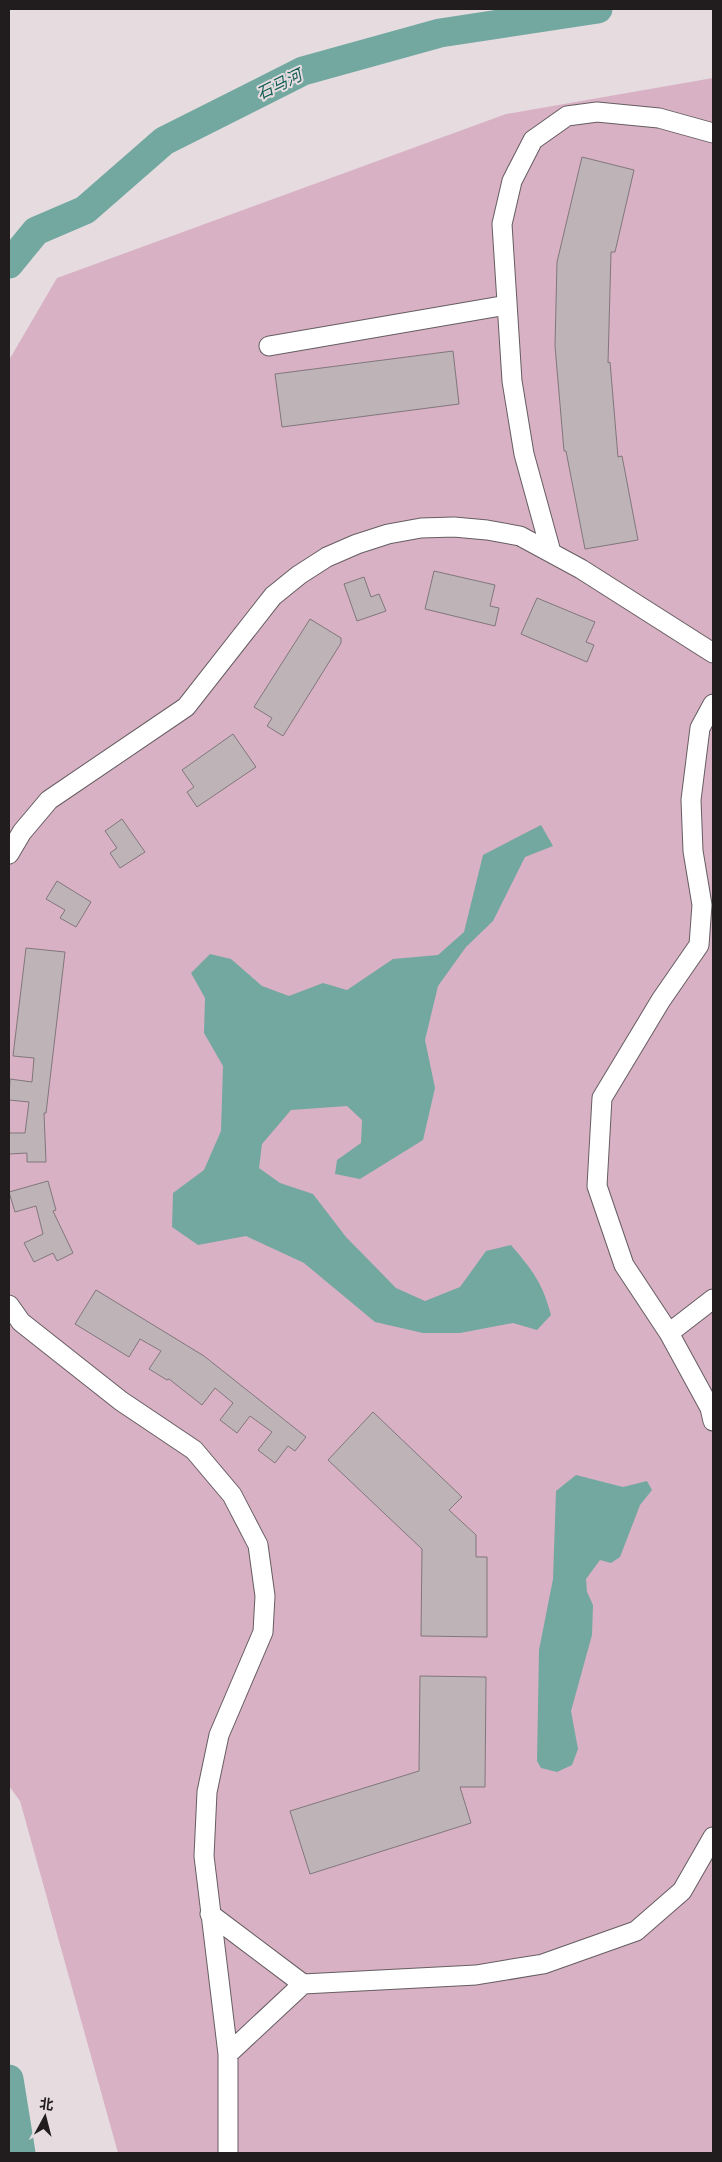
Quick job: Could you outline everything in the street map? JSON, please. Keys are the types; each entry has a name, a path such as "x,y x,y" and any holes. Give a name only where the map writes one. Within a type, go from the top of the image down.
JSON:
{"street":[{"path":"551,552 524,454 512,381 502,224 512,181 533,140 567,116 597,112 659,118 713,133"},
{"path":"269,346 507,305"},
{"path":"9,854 22,832 49,800 186,707 273,596 298,575 327,558 357,544 388,534 421,528 454,527 488,530 520,536 581,568 713,653"},
{"path":"713,704 700,728 691,800 693,851 702,905 700,945 661,1000 602,1098 597,1186 624,1266 669,1334 710,1408 713,1421"},
{"path":"669,1334 713,1299"},
{"path":"9,1305 21,1322 114,1395 194,1450 232,1495 258,1545 264,1596 262,1632 219,1735 206,1792 204,1856 228,2054 228,2153"},
{"path":"210,1914 303,1984 476,1975 543,1964 636,1931 682,1891 713,1837"},
{"path":"228,2054 303,1984"}],"shaded area":[{"path":"713,78 713,2153 118,2153 20,1801 9,1786 9,360 57,278 506,114"},
{"path":"541,825 553,846 525,857 493,921 466,947 438,986 425,1040 435,1088 423,1140 360,1179 335,1174 337,1160 361,1143 362,1120 347,1106 291,1110 262,1144 259,1168 280,1183 313,1194 346,1237 396,1288 425,1301 460,1287 486,1251 511,1245 536,1277 551,1315 537,1330 513,1323 460,1333 423,1333 375,1322 304,1263 246,1236 198,1245 172,1227 173,1193 204,1170 221,1131 223,1066 204,1033 205,998 191,973 210,954 231,959 262,986 289,996 323,983 347,990 393,959 438,955 464,932 483,855"},
{"path":"576,1475 623,1487 647,1481 652,1490 640,1505 620,1557 611,1563 600,1560 586,1579 587,1592 593,1605 592,1635 571,1711 578,1749 572,1765 557,1772 541,1768 537,1761 539,1650 553,1579 556,1491"}],"building":[{"path":"582,157 634,170 615,252 611,252 608,363 610,362 618,457 622,456 638,540 585,549 566,451 564,451 555,346 557,262"},
{"path":"453,351 459,404 282,427 275,374"},
{"path":"434,571 495,585 490,606 499,608 495,626 425,609"},
{"path":"364,577 371,597 379,594 386,611 357,621 344,584"},
{"path":"537,598 595,622 586,642 594,645 587,662 521,634"},
{"path":"310,619 341,638 341,643 283,736 267,726 272,718 254,707"},
{"path":"233,734 256,767 197,807 187,792 194,787 182,770"},
{"path":"122,819 145,852 120,868 110,853 117,848 105,831"},
{"path":"57,881 91,902 76,927 60,918 65,910 46,899"},
{"path":"26,948 65,952 46,1113 44,1113 46,1162 27,1162 27,1153 9,1154 9,1133 25,1133 29,1102 9,1100 10,1079 32,1082 34,1058 13,1056"},
{"path":"48,1181 56,1210 53,1211 73,1253 57,1261 53,1253 34,1262 24,1243 43,1234 36,1206 15,1212 9,1192"},
{"path":"96,1290 204,1356 306,1437 295,1451 288,1446 275,1463 258,1450 272,1432 250,1416 237,1433 220,1420 233,1403 215,1388 202,1405 169,1379 167,1380 149,1369 161,1351 140,1339 129,1357 75,1324"},
{"path":"373,1412 462,1497 449,1510 476,1535 476,1557 487,1557 487,1637 421,1636 422,1549 328,1460"},
{"path":"420,1676 486,1677 485,1787 460,1787 471,1823 310,1874 290,1811 419,1771"}],"waterway":[{"name":"石马河","path":"9,264 36,231 85,210 164,141 303,71 440,33 598,9"},
{"name":"石马河","path":"9,2079 21,2153"}]}
